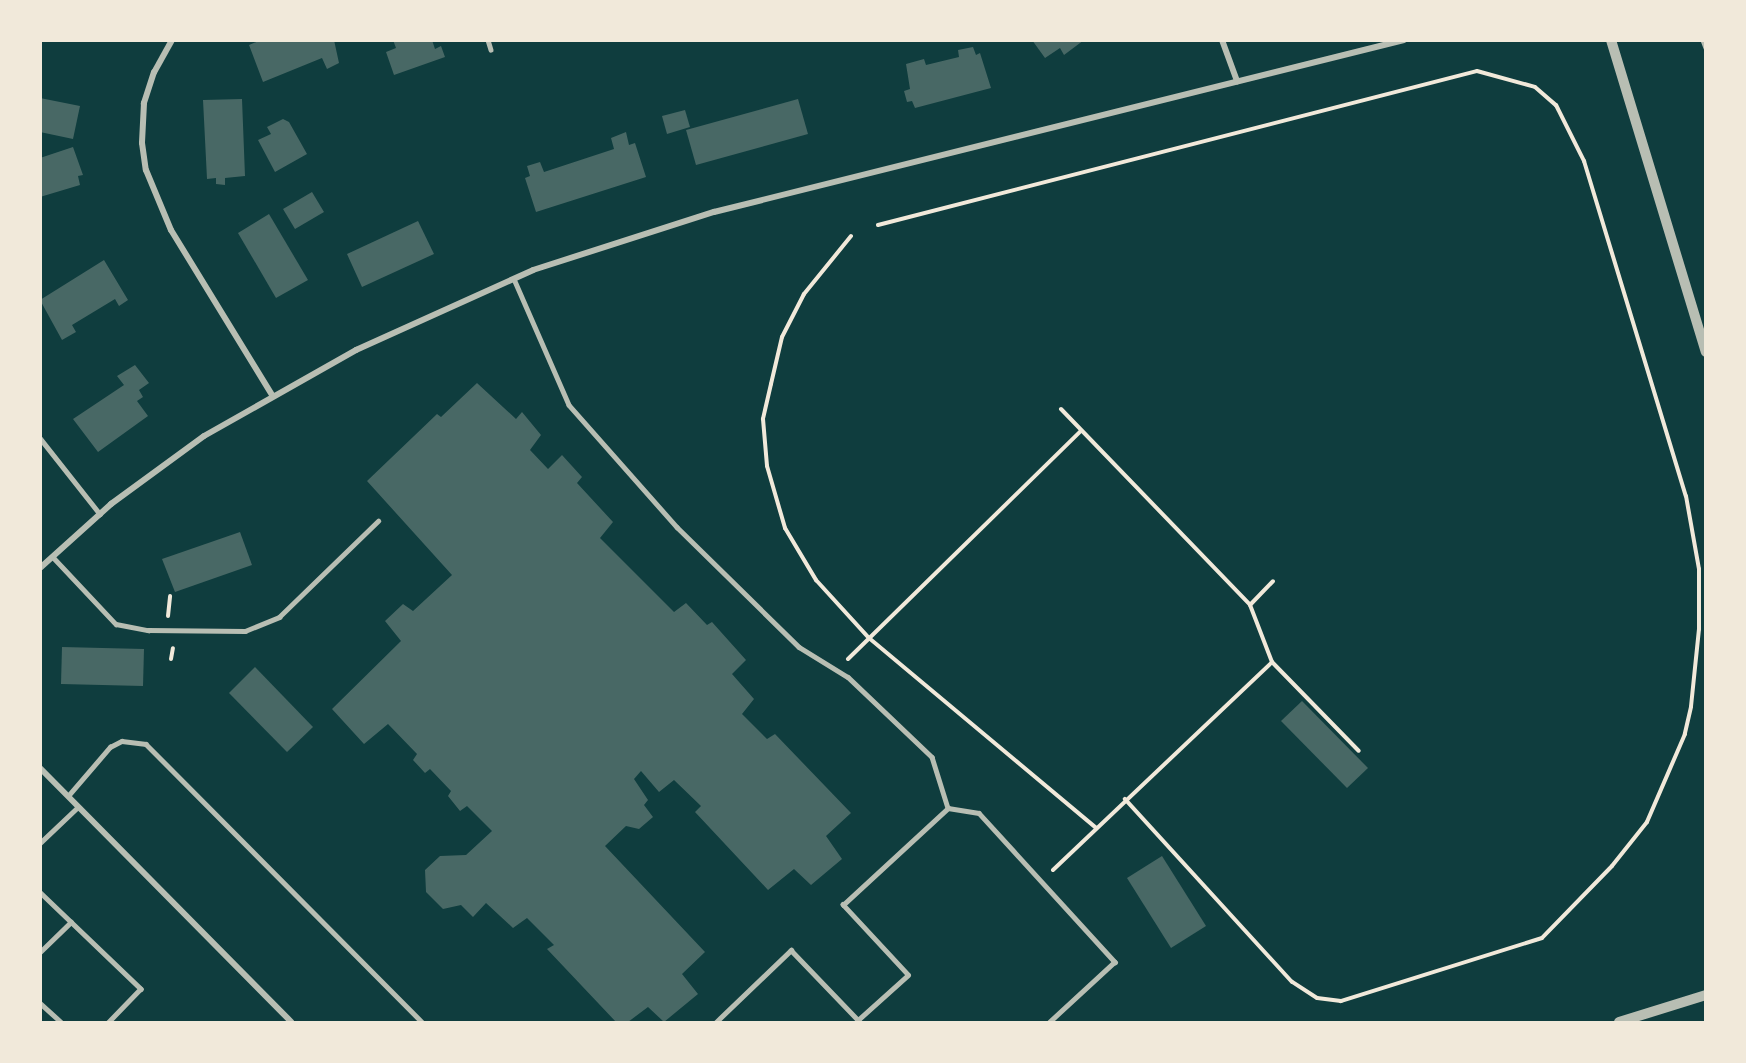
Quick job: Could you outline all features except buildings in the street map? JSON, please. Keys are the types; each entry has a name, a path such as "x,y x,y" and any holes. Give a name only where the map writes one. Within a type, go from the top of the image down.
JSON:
{"street":[{"path":"172,40 154,72 144,102 142,143 146,170 171,230 272,395"},
{"path":"1222,40 1237,81"},
{"path":"40,568 100,514 204,436 272,395 356,350 514,279 601,246 714,212 1404,40"},
{"path":"1611,40 1706,352"},
{"path":"40,768 291,1023"},
{"path":"1619,1023 1645,1019 1706,995"}],"lane":[{"path":"488,40 491,50"},
{"path":"1703,40 1706,48"},
{"path":"514,279 569,405 677,527 800,647 836,670 932,757 948,808"},
{"path":"40,438 100,514"},
{"path":"53,557 116,624 148,630 245,632 279,617 378,521"},
{"path":"68,796 110,747 122,741 146,744 422,1023"},
{"path":"40,843 78,807"},
{"path":"948,808 979,813 1115,962 1050,1023"},
{"path":"716,1023 791,950 859,1021 908,975 843,905 948,808"},
{"path":"40,892 141,989 110,1023"},
{"path":"40,952 71,922"},
{"path":"40,1003 61,1023"}],"path":[{"path":"878,225 1478,71 1535,87 1556,105 1584,161 1686,496 1698,568 1700,629 1691,707 1685,734 1647,822 1612,866 1542,938 1341,1001 1317,998 1292,982 1125,799"},
{"path":"851,236 804,294 782,337 763,419 767,466 785,528 816,580 869,638 1096,828"},
{"path":"1060,409 1250,605 1272,662 1359,751"},
{"path":"836,670 1081,431"},
{"path":"1250,605 1274,580"},
{"path":"168,617 170,596"},
{"path":"171,659 173,648"},
{"path":"1041,881 1272,662"}]}
